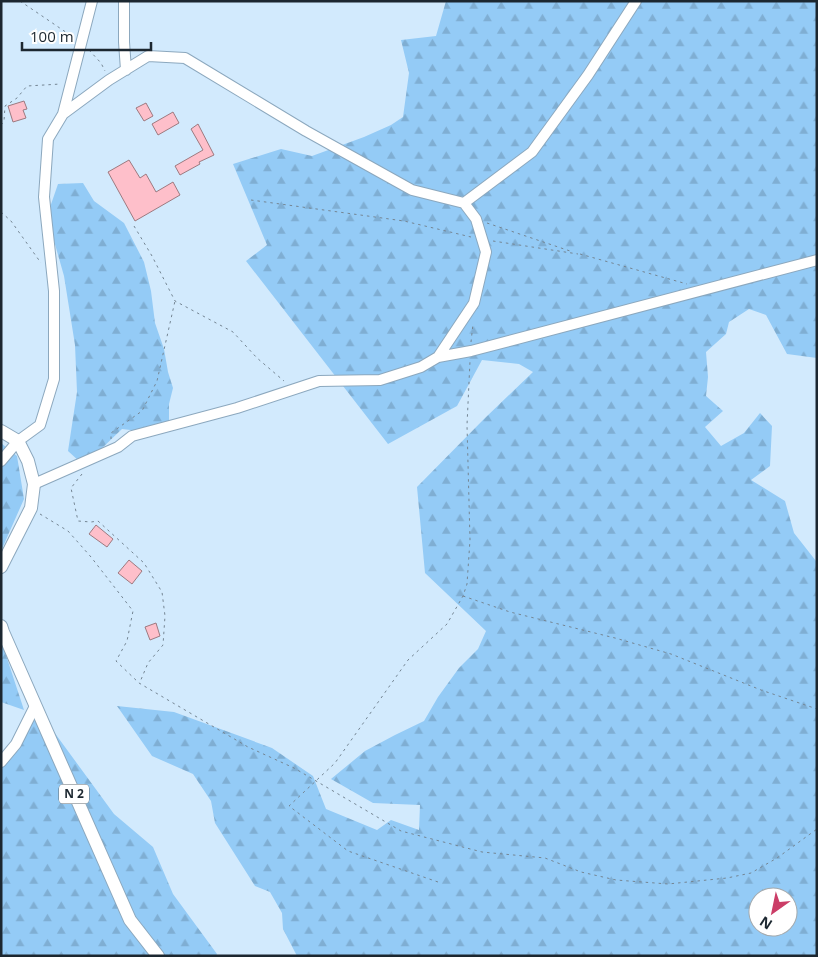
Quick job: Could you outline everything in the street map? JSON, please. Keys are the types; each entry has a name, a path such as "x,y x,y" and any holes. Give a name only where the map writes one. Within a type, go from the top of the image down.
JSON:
{"main road":[{"path":"1,431 18,441 28,461 34,484 31,508 1,567"},
{"name":"N 2","path":"1,626 130,920 158,956"}],"street":[{"path":"1,461 18,441 40,425 54,378 54,291 44,197 48,139 63,114 92,1"},
{"path":"124,1 126,70"},
{"path":"464,203 532,152 588,76 636,1"},
{"path":"63,114 109,80 148,56 185,58 306,131 412,190 464,203 476,219 486,252 474,303 438,357"},
{"path":"34,484 110,451 132,436 237,408 319,381 380,380 421,367 438,357 471,351 817,260"},
{"path":"1,762 16,744 35,706"}],"path":[{"path":"20,1 82,43 101,63 109,80"},
{"path":"1,126 4,121 5,106 17,98 27,86 56,83 71,85"},
{"path":"251,200 404,221 482,240 578,254"},
{"path":"1,212 11,222 42,265"},
{"path":"476,219 578,254 691,284"},
{"path":"134,226 175,301 233,332 257,358 294,390"},
{"path":"110,451 111,433 142,411 157,381 175,301"},
{"path":"438,882 348,852 289,806 335,763 408,660 447,624 463,596 467,584 470,540 467,425 473,322"},
{"path":"81,474 71,488 78,521 98,521 107,527 144,563 162,592 165,616 163,645 148,663 139,683"},
{"path":"31,508 68,531 133,611 127,642 116,661 139,683 248,747 294,768 401,831 482,852 545,858 580,872 616,880 668,884 727,878 751,873 777,858 817,828"},
{"path":"463,596 510,612 671,654 761,690 817,709"}],"green space":[{"path":"446,1 817,1 817,358 787,354 766,315 749,309 729,322 726,334 706,352 708,377 706,396 723,411 705,427 721,446 744,433 760,413 772,426 770,466 751,480 785,501 794,533 816,561 817,956 297,956 283,929 282,913 270,892 255,886 215,823 211,801 193,774 152,756 117,706 174,712 272,748 313,776 326,809 377,830 391,820 419,830 420,805 373,803 331,779 365,751 424,721 438,697 459,668 478,649 486,631 425,573 417,487 533,372 519,364 482,360 457,406 388,444 246,261 267,245 233,164 281,149 312,156 364,137 391,125 403,117 409,73 401,40 436,36"},
{"path":"83,183 94,201 124,223 144,262 151,291 155,323 164,349 173,388 169,404 169,423 139,431 122,429 99,451 80,462 68,451 77,392 75,345 64,276 47,216 58,184"},
{"path":"1,443 17,456 24,499 1,551"},
{"path":"1,640 24,710 1,702"},
{"path":"35,706 114,814 153,847 173,894 217,954 216,956 1,956 1,758"}],"building":[{"path":"24,101 27,109 23,110 26,118 13,122 8,106"},
{"path":"146,103 153,116 144,121 136,108"},
{"path":"173,112 179,123 158,135 152,124"},
{"path":"198,124 214,155 199,162 200,164 180,175 175,166 203,150 191,129"},
{"path":"129,160 140,178 146,174 156,192 173,182 180,195 135,221 108,172"},
{"path":"96,525 113,539 107,547 89,534"},
{"path":"129,560 142,571 132,584 118,573"},
{"path":"156,623 160,636 150,640 145,627"}]}
